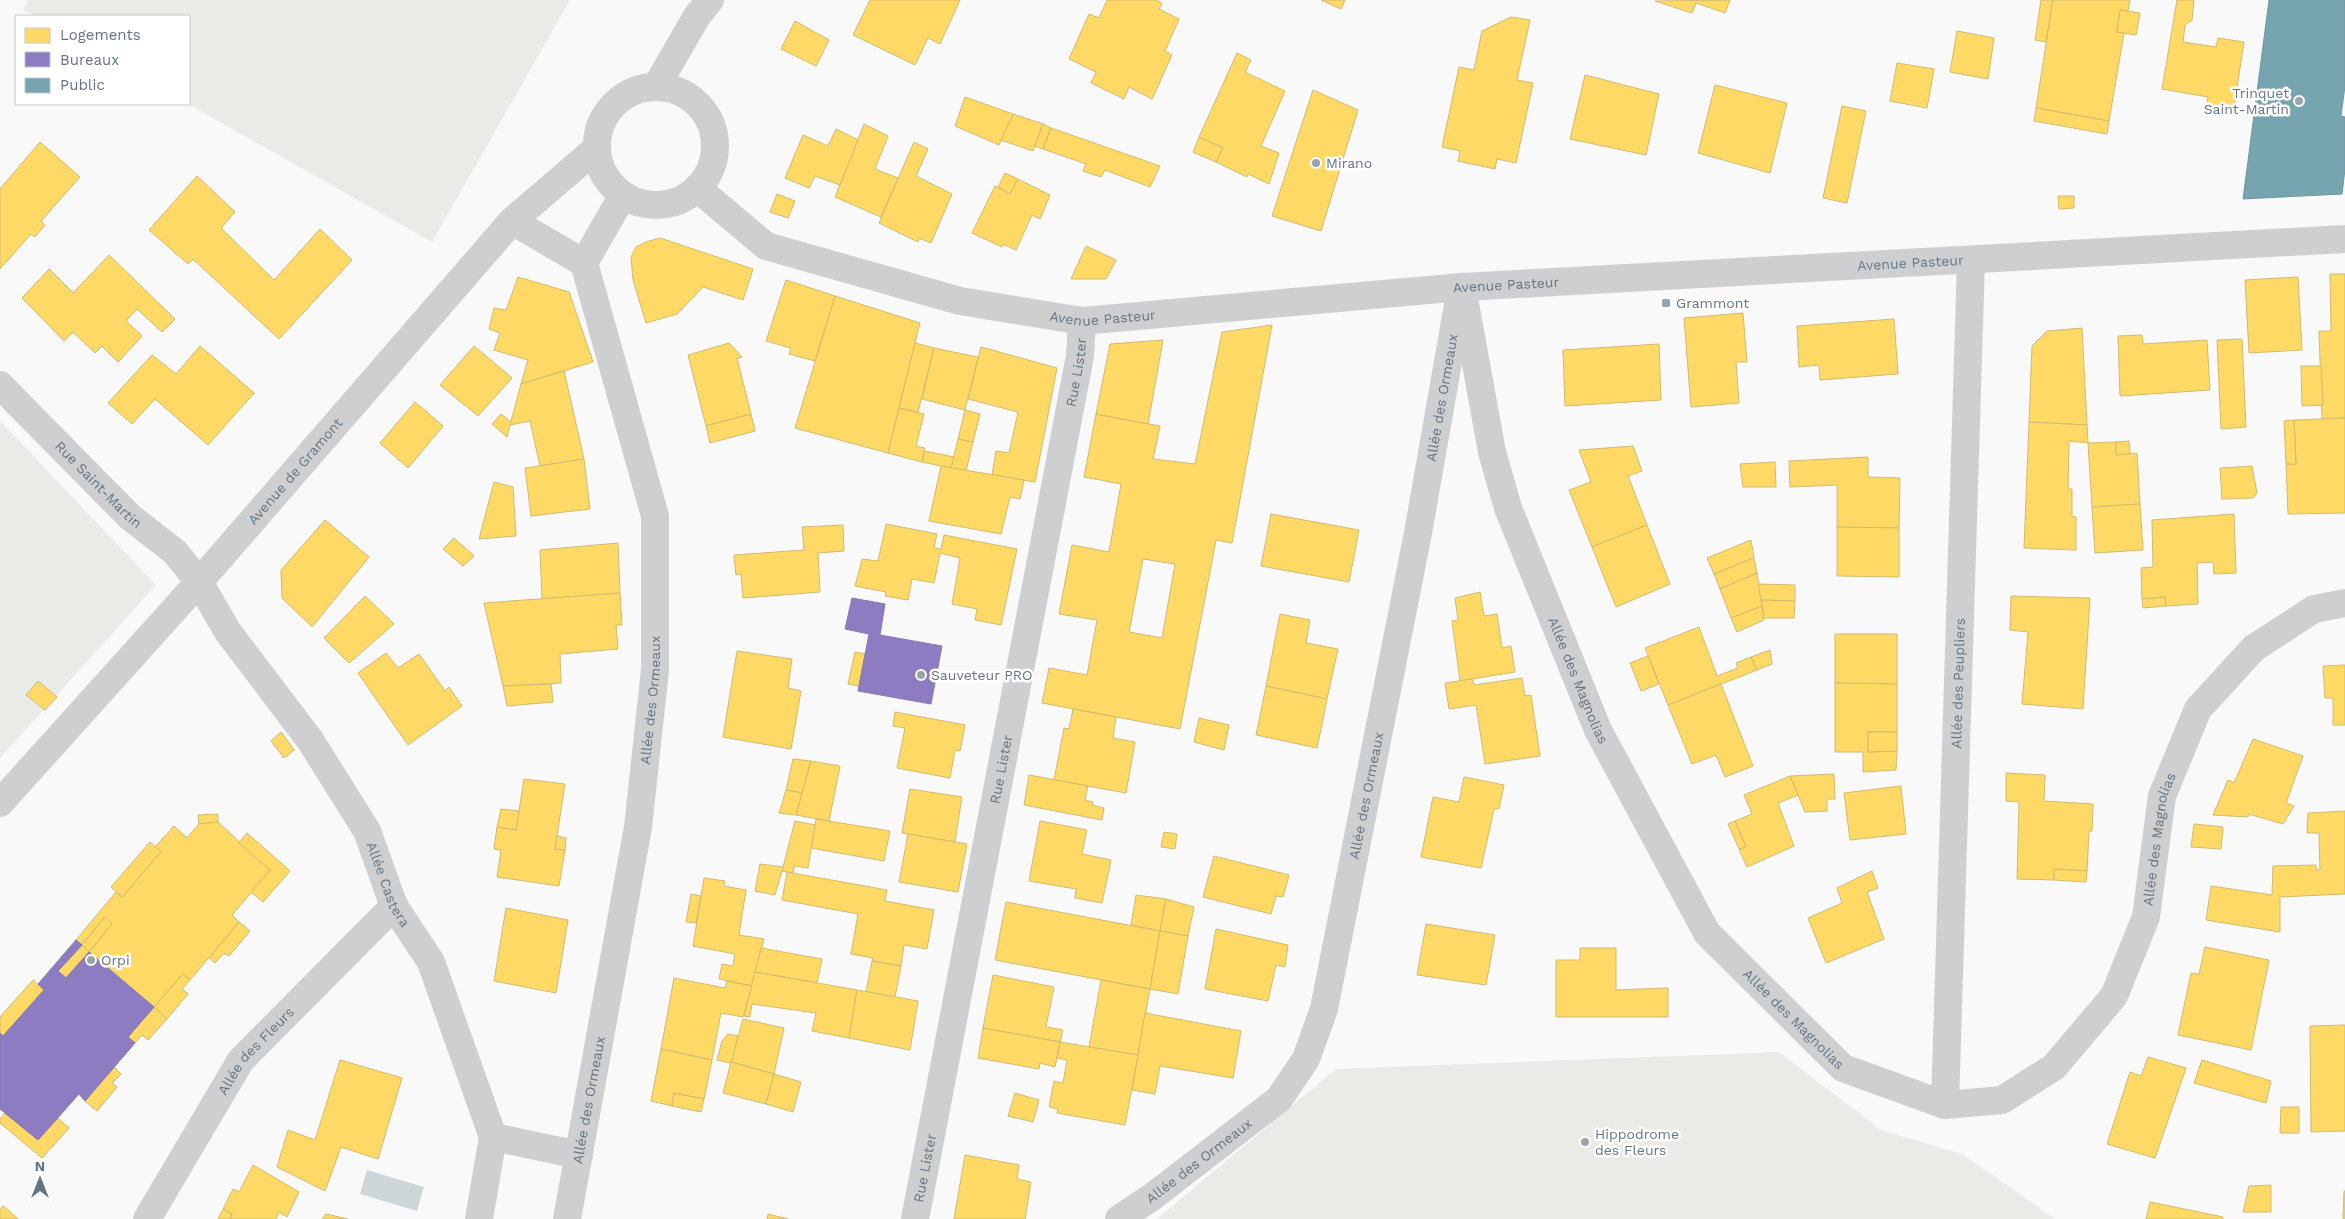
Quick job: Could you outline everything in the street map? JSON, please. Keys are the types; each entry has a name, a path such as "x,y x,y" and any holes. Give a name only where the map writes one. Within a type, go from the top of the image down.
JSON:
{"street":[{"path":"656,87 697,16 710,0"},
{"path":"656,87 673,90 689,96 702,108 711,124 715,140 714,158 708,174 697,188 680,199 661,205 642,203 623,195 605,174 597,148 599,129 607,112 620,99 637,90 656,87"},
{"name":"Avenue de Gramont","path":"0,803 199,582 512,221 597,148"},
{"name":"Avenue Pasteur","path":"697,188 766,246 960,301 1082,321 1462,287 2345,239"},
{"path":"512,221 584,263 623,195"},
{"name":"Allée des Peupliers","path":"1945,1105 1971,260"},
{"name":"Allée des Ormeaux","path":"568,1219 638,827 655,670 655,516 584,263"},
{"name":"Allée des Ormeaux","path":"1119,1219 1152,1197 1279,1099 1306,1059 1324,1009 1418,533 1462,287"},
{"name":"Allée des Magnolias","path":"1462,287 1492,452 1508,508 1598,730 1707,933 1843,1068 1945,1105 2002,1100 2054,1067 2114,996 2146,917 2162,796 2198,709 2254,648 2314,609 2345,603"},
{"name":"Rue Lister","path":"915,1219 1080,356 1082,321"},
{"name":"Rue Saint-Martin","path":"0,385 130,517 174,552 199,582"},
{"name":"Allée Castera","path":"199,582 228,632 310,740 367,831 394,906 431,962 493,1137 479,1219"},
{"name":"Allée des Fleurs","path":"146,1219 241,1060 394,906"},
{"path":"493,1137 579,1155"}],"shaded area":[{"path":"29,0 570,0 432,242 190,105 190,15 32,15 23,10"},
{"path":"0,421 156,585 0,758"},
{"name":"Hippodrome des Fleurs","path":"1779,1052 1881,1130 1962,1154 2055,1219 1157,1219 1336,1069"},
{"path":"367,1170 424,1187 417,1211 360,1194"}],"building: Logements":[{"path":"870,0 960,0 940,44 928,38 915,65 853,35"},
{"path":"1107,0 1156,0 1162,3 1159,9 1179,19 1165,51 1172,55 1152,99 1129,87 1124,99 1091,83 1096,72 1069,59 1089,14 1099,18"},
{"path":"1321,0 1345,0 1341,9"},
{"path":"1730,0 1725,13 1696,3 1692,13 1655,1"},
{"path":"2041,0 2053,0 2046,42 2035,40"},
{"path":"2053,0 2130,0 2128,11 2120,10 2117,32 2124,33 2109,121 2036,108"},
{"path":"2177,0 2194,0 2192,20 2185,25 2183,42 2216,47 2218,38 2244,42 2233,114 2206,110 2208,97 2162,89"},
{"path":"2120,10 2140,13 2136,35 2117,32"},
{"path":"1511,17 1530,20 1517,80 1533,83 1516,163 1497,159 1495,169 1458,161 1460,151 1442,147 1459,67 1474,70 1482,31"},
{"path":"795,21 829,40 816,66 781,49"},
{"path":"1957,31 1994,38 1988,79 1950,72"},
{"path":"1237,53 1251,60 1245,72 1285,91 1261,146 1279,153 1269,184 1248,174 1247,177 1216,162 1223,148 1199,137"},
{"path":"1897,63 1934,69 1927,108 1890,101"},
{"path":"1585,75 1659,94 1646,155 1570,139"},
{"path":"1715,85 1787,103 1770,173 1698,153"},
{"name":"Mirano","path":"1313,90 1358,110 1321,231 1272,216"},
{"path":"965,97 1013,114 999,145 955,126"},
{"path":"1842,106 1866,111 1847,203 1823,198"},
{"path":"2036,108 2109,121 2107,134 2034,121"},
{"path":"1013,114 1043,124 1033,151 1001,140"},
{"path":"864,124 888,136 875,169 898,178 881,217 835,197"},
{"path":"1043,124 1051,128 1043,149 1035,146"},
{"path":"1051,128 1160,166 1150,187 1105,170 1101,177 1083,171 1086,164 1043,149"},
{"path":"836,129 858,140 840,185 815,176 809,188 785,178 803,135 828,146"},
{"path":"1199,137 1223,148 1216,162 1193,152"},
{"path":"40,142 80,177 41,221 45,225 35,237 31,234 0,269 0,189"},
{"path":"914,142 928,149 916,176 952,194 931,243 919,238 918,242 879,223"},
{"path":"1005,173 1018,179 1010,194 998,187"},
{"path":"197,176 235,212 221,228 274,280 320,229 352,260 279,339 193,259 188,264 149,230"},
{"path":"1018,179 1050,195 1040,219 1032,215 1016,250 1003,244 1002,247 972,233 995,186 1010,194"},
{"path":"777,194 795,201 788,218 770,212"},
{"path":"2058,196 2074,196 2074,208 2059,209"},
{"path":"660,238 753,269 743,300 703,287 677,314 646,323 633,280 631,257 636,247"},
{"path":"1086,246 1116,260 1106,279 1071,279"},
{"path":"109,255 175,319 162,332 137,309 126,321 142,336 118,362 102,346 95,353 73,332 64,341 22,298 49,269 73,293"},
{"path":"2330,274 2345,274 2345,418 2322,419 2319,331 2331,331"},
{"path":"518,277 569,292 593,362 521,384 528,360 494,350 500,333 489,329 494,308 506,310"},
{"path":"2298,277 2302,350 2249,353 2245,280"},
{"path":"786,280 835,296 815,361 789,354 791,348 766,341"},
{"path":"835,296 920,323 888,453 795,428"},
{"path":"1743,313 1747,362 1736,362 1739,403 1691,407 1684,318"},
{"path":"1894,319 1898,374 1820,380 1819,365 1799,367 1797,326"},
{"path":"1272,325 1232,543 1216,540 1180,729 1042,703 1049,668 1087,675 1097,620 1059,614 1072,545 1109,552 1121,484 1084,477 1096,414 1160,426 1153,459 1195,464 1222,332","holes":["1143,559 1175,564 1162,638 1129,632"]},
{"path":"2082,328 2087,425 2029,422 2032,346 2047,331"},
{"path":"2142,335 2143,344 2207,340 2210,390 2120,396 2118,336"},
{"path":"2242,339 2246,427 2221,429 2217,340"},
{"path":"1163,340 1148,424 1096,414 1110,344"},
{"path":"729,343 742,357 737,358 751,414 706,426 688,355"},
{"path":"915,343 934,348 918,412 899,408"},
{"path":"1659,344 1661,400 1565,406 1563,350"},
{"path":"200,346 254,393 208,445 155,399 132,424 108,403 152,355 176,374"},
{"path":"474,346 512,378 478,416 440,385"},
{"path":"981,347 1057,368 1035,482 992,475 996,451 1009,453 1018,412 968,399"},
{"path":"934,348 978,357 965,410 922,399"},
{"path":"2301,366 2321,366 2323,405 2302,406"},
{"path":"564,371 584,459 540,466 530,421 510,425 521,384"},
{"path":"415,402 443,426 408,468 380,443"},
{"path":"899,408 924,414 916,446 925,448 922,462 888,453"},
{"path":"965,410 980,414 973,442 958,439"},
{"path":"501,414 511,422 507,437 492,424"},
{"path":"751,414 755,431 710,443 706,426"},
{"path":"2345,418 2345,513 2288,514 2286,464 2296,464 2294,420"},
{"path":"2294,420 2296,464 2286,464 2284,421"},
{"path":"2029,422 2087,425 2088,443 2069,441 2068,489 2072,489 2072,516 2076,517 2076,550 2024,548"},
{"path":"958,439 973,442 966,471 951,468"},
{"path":"2129,441 2130,454 2116,455 2116,442"},
{"path":"2116,442 2116,455 2137,453 2140,504 2092,507 2088,443"},
{"path":"1633,446 1642,471 1628,476 1647,525 1592,547 1569,490 1591,482 1579,450"},
{"path":"925,451 954,457 951,468 922,462"},
{"path":"1868,457 1868,477 1900,478 1899,528 1837,527 1837,485 1790,487 1789,461"},
{"path":"584,459 590,509 531,516 525,468"},
{"path":"1775,462 1776,487 1743,487 1740,464"},
{"path":"941,466 1024,480 1020,499 1010,497 1001,534 929,521"},
{"path":"2252,466 2257,493 2253,498 2222,499 2220,468"},
{"path":"494,482 513,487 516,536 479,539"},
{"path":"2140,504 2143,550 2095,553 2092,507"},
{"path":"1271,514 1359,530 1349,582 1261,566"},
{"path":"2234,514 2236,573 2214,574 2213,562 2197,563 2198,604 2166,606 2165,597 2142,599 2141,568 2153,567 2152,520"},
{"path":"325,520 369,557 312,627 282,598 281,570"},
{"path":"886,524 937,534 934,548 941,549 944,535 1017,549 1001,625 975,620 977,609 952,604 960,558 940,553 934,583 912,579 908,600 885,596 886,592 855,586 862,559 878,561"},
{"path":"843,525 844,551 818,553 820,592 743,598 741,574 736,575 734,555 804,550 802,527"},
{"path":"1647,525 1670,584 1616,607 1592,547"},
{"path":"1837,527 1899,528 1899,577 1837,576"},
{"path":"454,538 474,556 463,566 443,549"},
{"path":"1751,540 1754,558 1714,574 1707,558"},
{"path":"618,543 620,593 542,599 540,550"},
{"path":"1754,558 1757,573 1720,589 1714,574"},
{"path":"1757,573 1762,606 1731,618 1720,589"},
{"path":"1758,584 1795,585 1795,601 1761,600"},
{"path":"1480,592 1484,616 1497,614 1502,648 1511,646 1515,672 1460,681 1452,621 1458,620 1455,598"},
{"path":"620,593 622,625 616,625 618,649 560,654 561,683 503,686 484,603"},
{"path":"365,596 394,624 349,663 324,638"},
{"path":"2011,596 2090,598 2083,709 2022,704 2028,632 2010,630"},
{"path":"2165,597 2166,606 2143,608 2142,599"},
{"path":"1761,600 1795,601 1794,618 1764,618"},
{"path":"1762,606 1764,620 1737,632 1731,618"},
{"path":"1280,614 1310,620 1306,643 1338,649 1327,699 1266,686"},
{"path":"1699,627 1717,676 1738,668 1736,663 1751,657 1757,670 1668,705 1645,648"},
{"path":"1835,634 1897,634 1897,684 1835,683"},
{"path":"1770,650 1772,664 1757,670 1751,657"},
{"path":"737,651 792,659 788,688 801,691 791,749 723,737"},
{"path":"855,652 865,654 859,686 848,684"},
{"path":"386,653 398,668 419,654 445,691 449,687 462,706 408,745 358,673"},
{"path":"1648,656 1659,684 1641,691 1630,663"},
{"path":"2345,665 2345,725 2333,725 2333,698 2325,698 2323,666"},
{"path":"1522,678 1525,696 1531,695 1540,756 1485,764 1476,705 1449,709 1445,683 1472,679 1474,685"},
{"path":"38,681 57,697 45,710 26,695"},
{"path":"1835,683 1897,684 1897,732 1868,732 1868,752 1897,751 1896,770 1863,772 1863,752 1835,752"},
{"path":"551,684 553,702 507,706 503,686"},
{"path":"1721,684 1753,766 1725,777 1716,755 1692,764 1668,705"},
{"path":"1266,686 1327,699 1317,748 1256,735"},
{"path":"1073,709 1116,717 1113,738 1135,742 1126,793 1054,780 1064,728 1069,729"},
{"path":"895,712 965,725 960,751 955,750 950,778 897,768 905,728 893,726"},
{"path":"1199,718 1229,725 1224,750 1194,742"},
{"path":"281,732 294,750 284,758 271,741"},
{"path":"1868,732 1897,732 1897,751 1868,752"},
{"path":"2253,739 2303,756 2286,803 2294,806 2283,824 2249,814 2248,817 2213,815 2228,780 2234,783"},
{"path":"793,759 811,761 802,793 786,790"},
{"path":"811,761 840,766 829,821 796,815"},
{"path":"2006,773 2045,775 2044,801 2093,804 2092,831 2089,831 2087,871 2054,869 2054,880 2017,879 2019,802 2006,801"},
{"path":"1834,774 1835,799 1827,799 1827,811 1805,812 1790,776"},
{"path":"1029,775 1088,786 1085,800 1093,802 1092,805 1104,808 1102,820 1024,805"},
{"path":"1790,776 1798,795 1778,803 1794,846 1747,867 1739,849 1746,847 1735,821 1752,814 1744,795"},
{"path":"1464,777 1504,785 1499,809 1494,809 1481,868 1421,857 1433,797 1459,802"},
{"path":"524,779 565,784 555,849 565,850 559,886 497,877 501,850 494,849 497,827 516,830"},
{"path":"1901,786 1906,834 1850,840 1844,793"},
{"path":"910,789 962,797 955,842 902,833"},
{"path":"786,790 802,793 796,815 779,813"},
{"path":"501,809 519,811 516,830 497,827"},
{"path":"2345,811 2345,894 2280,897 2280,932 2206,920 2211,886 2272,895 2273,866 2316,865 2316,870 2320,870 2319,833 2307,833 2308,813"},
{"path":"218,814 218,822 199,824 198,815"},
{"path":"816,819 890,831 884,861 811,848"},
{"path":"795,821 815,825 808,868 794,866 793,873 782,871"},
{"path":"1040,821 1087,830 1082,854 1111,860 1102,903 1075,898 1076,889 1029,881"},
{"path":"1735,821 1746,847 1739,849 1728,824"},
{"path":"218,822 270,870 232,915 239,922 190,980 183,974 154,1007 89,952 112,924 105,917 82,945 76,940 116,892 122,897 161,852 155,847 174,826 187,838 199,824"},
{"path":"2194,824 2223,827 2221,849 2191,847"},
{"path":"1164,832 1177,834 1175,849 1161,847"},
{"path":"247,833 290,871 263,902 251,892 270,870 239,843"},
{"path":"908,834 967,844 958,892 899,882"},
{"path":"557,836 566,838 565,850 555,849"},
{"path":"150,842 161,852 122,897 111,887"},
{"path":"1214,856 1289,875 1283,897 1276,896 1271,914 1203,897"},
{"path":"760,864 783,867 775,895 755,891"},
{"path":"2054,869 2087,871 2086,882 2054,880"},
{"path":"1872,871 1878,888 1867,892 1884,939 1826,963 1808,918 1842,903 1837,888"},
{"path":"787,872 887,890 885,901 934,910 927,949 904,945 901,966 872,961 873,958 851,954 858,914 782,900"},
{"path":"704,878 725,881 724,886 746,890 739,935 764,939 752,986 719,979 722,964 733,966 735,954 693,946"},
{"path":"691,894 701,896 696,923 686,922"},
{"path":"1136,895 1166,899 1160,931 1131,925"},
{"path":"1166,899 1194,907 1188,936 1160,931"},
{"path":"1006,902 1160,931 1150,989 995,960"},
{"path":"506,908 568,920 556,993 494,981"},
{"path":"105,917 112,924 89,952 82,945"},
{"path":"239,922 250,931 229,956 224,953 215,963 209,958"},
{"path":"1426,924 1495,935 1486,985 1417,975"},
{"path":"1216,929 1288,945 1285,967 1276,965 1268,1001 1205,989"},
{"path":"1160,931 1188,936 1178,994 1150,989"},
{"path":"82,945 89,952 66,978 58,971"},
{"path":"2205,947 2269,960 2251,1050 2178,1035 2191,973 2199,974"},
{"path":"761,948 822,959 817,983 755,972"},
{"path":"1580,948 1616,948 1616,990 1668,988 1668,1017 1556,1017 1556,960 1580,960"},
{"path":"872,961 901,966 895,997 866,992"},
{"path":"755,972 857,990 849,1038 812,1031 816,1013 752,1004 750,1017 744,1016"},
{"path":"183,974 190,980 182,989 188,994 167,1019 154,1007"},
{"path":"993,975 1054,987 1046,1027 1063,1030 1060,1042 983,1028"},
{"path":"674,978 725,988 727,981 752,986 743,1017 721,1013 712,1060 661,1049"},
{"path":"33,980 44,990 3,1036 0,1033 0,1017"},
{"path":"1101,980 1150,989 1138,1055 1089,1047"},
{"path":"857,990 918,1001 910,1050 849,1038"},
{"path":"154,1007 167,1019 148,1040 142,1035 135,1043 128,1037"},
{"path":"1145,1013 1241,1031 1233,1078 1160,1066 1155,1094 1132,1090"},
{"path":"743,1019 784,1028 774,1074 731,1062"},
{"path":"2345,1025 2345,1131 2311,1132 2310,1026"},
{"path":"983,1028 1060,1042 1055,1067 1040,1063 1039,1069 978,1058"},
{"path":"728,1034 738,1036 731,1063 717,1060 722,1041"},
{"path":"1060,1042 1138,1055 1125,1125 1057,1113 1058,1109 1049,1107 1054,1081 1063,1083 1067,1060 1057,1058"},
{"path":"661,1049 712,1060 704,1099 674,1093 672,1106 651,1101"},
{"path":"2148,1057 2186,1068 2155,1158 2107,1144 2130,1072 2141,1076"},
{"path":"340,1060 402,1078 378,1159 341,1147 325,1191 277,1167 288,1130 315,1140"},
{"path":"2202,1060 2271,1081 2266,1103 2194,1083"},
{"path":"731,1062 774,1074 766,1104 723,1093"},
{"path":"114,1067 121,1074 112,1083 117,1087 97,1111 85,1101"},
{"path":"774,1074 801,1082 793,1112 766,1104"},
{"path":"674,1093 704,1099 701,1112 672,1106"},
{"path":"1015,1093 1039,1100 1033,1122 1008,1116"},
{"path":"2281,1107 2299,1107 2299,1133 2280,1133"},
{"path":"5,1113 38,1140 58,1118 69,1128 42,1158 0,1123 0,1119"},
{"path":"965,1155 1019,1165 1017,1179 1031,1182 1025,1219 954,1219"},
{"path":"253,1165 299,1192 287,1217 279,1212 276,1219 230,1219 232,1214 223,1209 233,1189 239,1192"},
{"path":"2271,1185 2271,1212 2243,1212 2249,1186"},
{"path":"2344,1191 2345,1219 2343,1219"},
{"path":"2150,1202 2223,1217 2223,1219 2146,1219"},
{"path":"3,1206 18,1219 0,1219 0,1210"},
{"path":"223,1209 232,1214 230,1219 218,1219"},
{"path":"326,1214 348,1219 322,1219"},
{"path":"768,1214 788,1219 767,1219"}],"building: Bureaux":[{"path":"852,598 885,604 880,635 942,646 931,704 858,691 869,634 845,629"},
{"path":"76,940 82,945 58,971 66,978 89,952 154,1007 128,1037 135,1043 85,1101 79,1094 38,1140 0,1109 0,1033 3,1036 44,990 38,984"}],"building: Public":[{"name":"Trinquet Saint-Martin","path":"2269,0 2345,0 2345,86 2341,116 2345,117 2345,169 2342,194 2243,199"}],"place":[{"name":"Trinquet Saint-Martin","path":"2299,101"},
{"name":"Mirano","path":"1316,163"},
{"name":"Grammont","path":"1666,303"},
{"name":"Sauveteur PRO","path":"921,675"},
{"name":"Orpi","path":"91,960"},
{"name":"Hippodrome des Fleurs","path":"1585,1142"}]}
